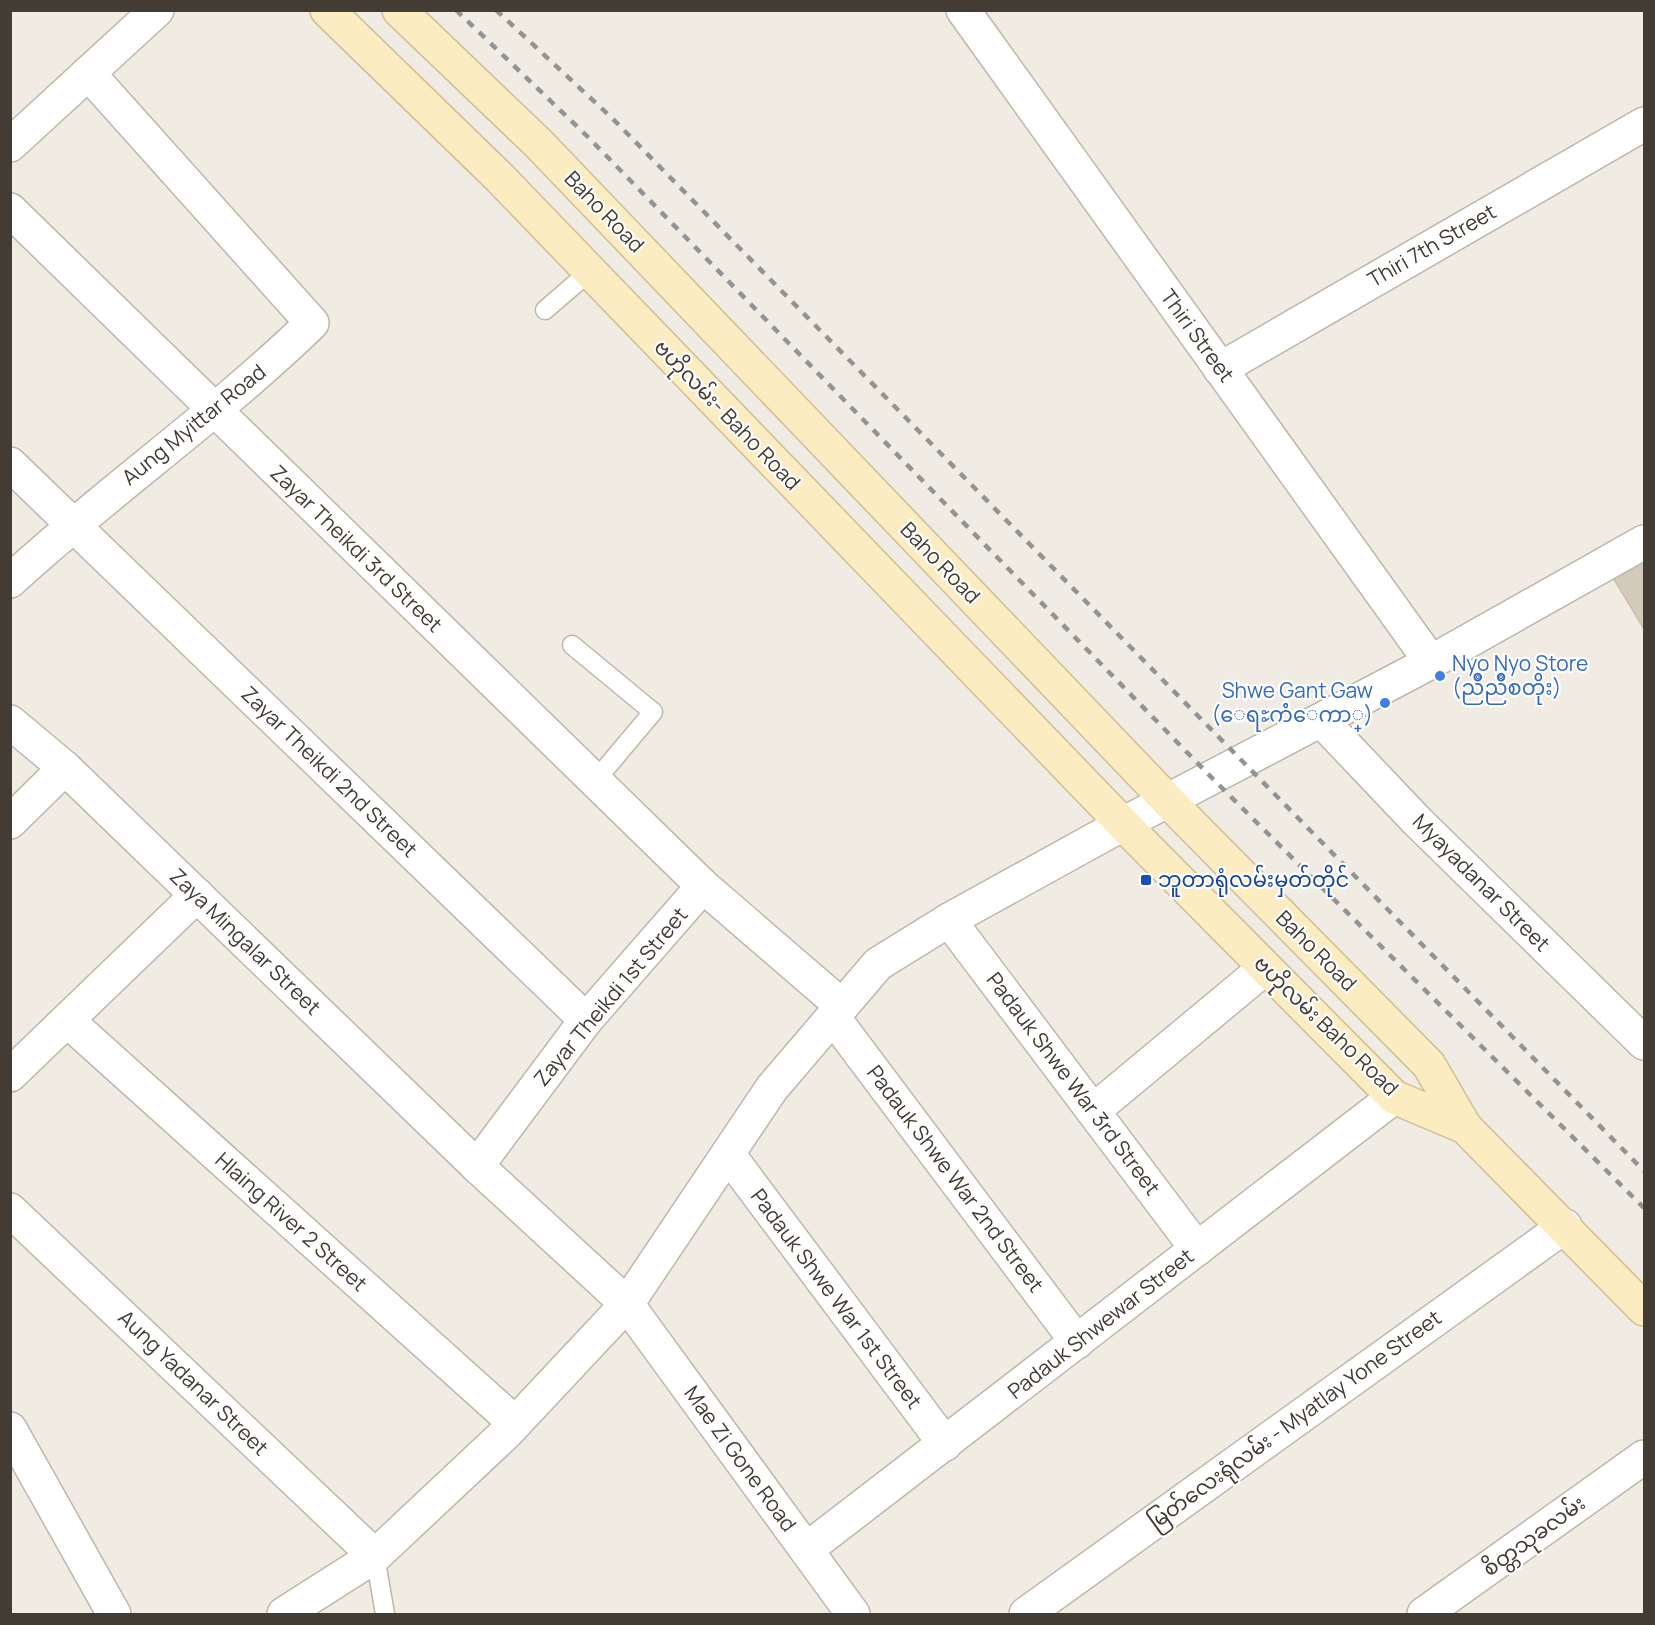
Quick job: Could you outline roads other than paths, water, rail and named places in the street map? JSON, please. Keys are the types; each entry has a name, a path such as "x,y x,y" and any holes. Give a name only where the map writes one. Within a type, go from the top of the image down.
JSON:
{"main road":[{"name":"ဗဟိုလမ်း- Baho Road","path":"327,10 500,178 1123,824"},
{"name":"Baho Road","path":"399,10 539,144 1168,801 1429,1065 1465,1127"},
{"name":"ဗဟိုလမ်း Baho Road","path":"1123,824 1394,1097 1465,1127 1644,1309"}],"street":[{"path":"10,145 157,10"},
{"name":"Thiri Street","path":"972,13 1220,369 1431,662"},
{"name":"Aung Myittar Road","path":"10,581 72,524 261,372 312,322 88,73"},
{"name":"Thiri 7th Street","path":"1220,369 1644,124"},
{"name":"Zayar Theikdi 3rd Street","path":"10,210 703,886"},
{"name":"Zayar Theikdi 2nd Street","path":"10,464 586,1020"},
{"path":"284,1614 375,1556 515,1423 627,1304 772,1088 878,964 948,920 1123,824 1431,662 1644,542"},
{"name":"Myayadanar Street","path":"1321,720 1417,821 1644,1043"},
{"name":"Zaya Mingalar Street","path":"10,722 65,768 477,1166 627,1304"},
{"path":"10,822 65,768"},
{"name":"Zayar Theikdi 1st Street","path":"477,1166 586,1020 703,886"},
{"name":"Padauk Shwe War 2nd Street","path":"703,886 837,1011 1077,1342"},
{"path":"10,1076 197,895"},
{"name":"Padauk Shwe War 3rd Street","path":"948,920 1197,1249"},
{"path":"1093,1111 1265,968"},
{"name":"Hlaing River 2 Street","path":"68,1021 515,1423"},
{"name":"Padauk Shwewar Street","path":"807,1550 1394,1097"},
{"name":"Padauk Shwe War 1st Street","path":"728,1154 945,1444"},
{"name":"Aung Yadanar Street","path":"10,1210 375,1556"},
{"name":"မြတ်လေးရုံလမ်း - Myatlay Yone Street","path":"1026,1614 1564,1226"},
{"name":"Mae Zi Gone Road","path":"627,1304 853,1614"},
{"path":"10,1429 114,1614"},
{"name":"စိတ္တသုခလမ်း","path":"1424,1614 1644,1457"}],"lane":[{"path":"545,310 589,272"},
{"path":"572,645 653,712 594,781"},
{"path":"375,1556 386,1614"}],"railway":[{"path":"456,10 588,137 1212,778 1644,1208"},
{"path":"496,10 613,119 1644,1171"}],"place":[{"name":"Nyo Nyo Store (ညိဳညိဳစတိုး)","path":"1440,676"},
{"name":"Shwe Gant Gaw (ေရႊကံံေကာ္)","path":"1385,703"},
{"name":"ဘူတာရုံလမ်းမှတ်တိုင်","path":"1146,880"}]}
